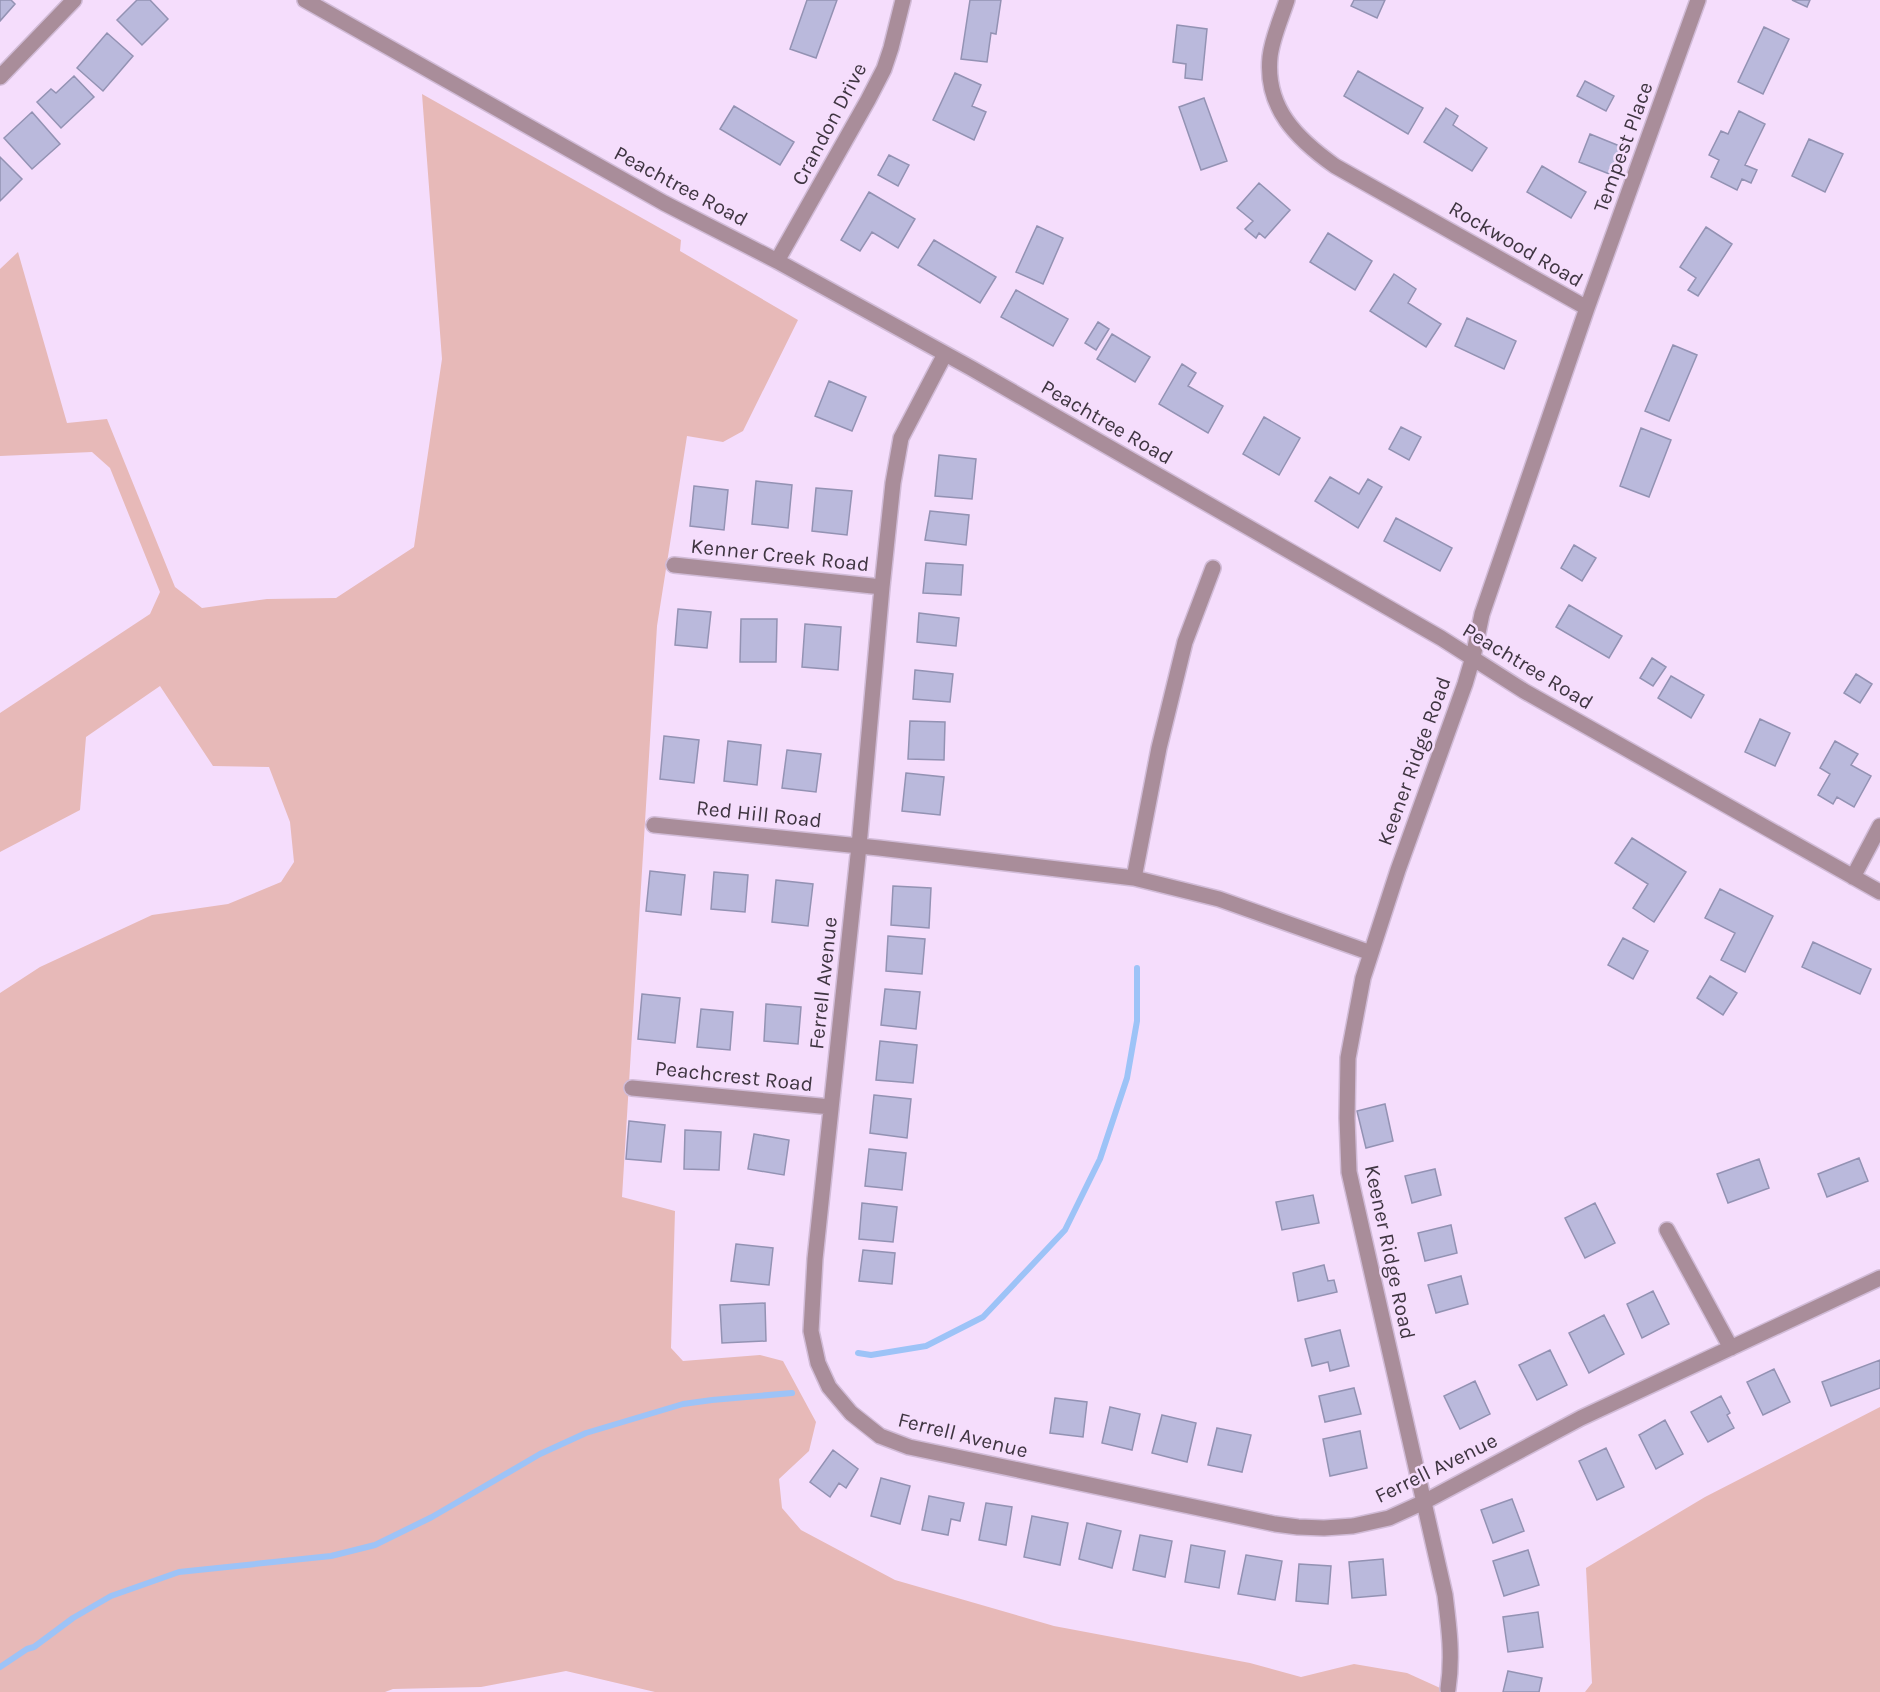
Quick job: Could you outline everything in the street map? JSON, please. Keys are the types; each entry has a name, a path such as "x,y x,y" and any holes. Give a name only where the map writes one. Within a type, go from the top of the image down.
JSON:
{"street":[{"path":"0,77 74,0"},
{"name":"Peachtree Road","path":"305,0 654,197 777,261 945,354 1473,657 1524,691 1880,892"},
{"name":"Crandon Drive","path":"777,261 884,69 903,0"},
{"name":"Rockwood Road","path":"1287,0 1274,40 1270,58 1270,76 1274,96 1295,134 1335,166 1587,309 1482,614 1473,657"},
{"name":"Tempest Place","path":"1587,309 1698,0"},
{"name":"Ferrell Avenue","path":"945,354 901,438 893,483 859,846 816,1259 811,1331 818,1363 829,1387 851,1413 880,1436 909,1448 1298,1527 1353,1526 1389,1518 1424,1502 1581,1418 1880,1278"},
{"name":"Kenner Creek Road","path":"675,565 882,587"},
{"path":"1134,878 1159,748 1185,642 1213,568"},
{"name":"Keener Ridge Road","path":"1448,1689 1451,1670 1451,1639 1445,1595 1348,1172 1348,1058 1363,978 1405,849 1473,657"},
{"name":"Red Hill Road","path":"654,825 1071,869 1134,878 1219,899 1371,953"},
{"path":"1853,877 1880,826"},
{"name":"Peachcrest Road","path":"632,1088 831,1107"},
{"path":"1667,1230 1731,1348"}],"shaded area":[{"path":"422,94 681,240 680,251 798,320 743,431 723,442 687,436 657,626 622,1197 675,1211 671,1348 683,1361 760,1355 783,1361 816,1422 809,1451 779,1479 782,1508 801,1530 895,1580 1054,1626 1250,1663 1301,1677 1354,1664 1407,1673 1449,1692 655,1692 566,1671 481,1687 393,1689 385,1692 0,1692 0,993 40,967 152,915 228,904 281,882 294,862 290,822 269,767 213,766 160,686 86,737 80,810 0,852 0,713 150,614 160,592 110,468 92,452 0,456 0,269 18,252 67,423 107,419 175,587 202,608 267,599 336,598 414,547 442,359"},
{"path":"1880,1407 1880,1692 1585,1692 1592,1683 1586,1568 1705,1497"}],"building":[{"path":"0,0 11,0 15,4 0,21"},
{"path":"137,0 150,0 168,19 142,45 117,20"},
{"path":"807,0 837,0 816,58 790,49"},
{"path":"970,0 1001,0 996,34 991,33 987,62 961,59"},
{"path":"1354,0 1385,0 1377,18 1351,6"},
{"path":"1792,0 1810,0 1807,7"},
{"path":"1177,25 1207,29 1202,80 1185,78 1186,64 1173,62"},
{"path":"1764,27 1789,39 1763,94 1738,82"},
{"path":"107,33 133,56 103,91 77,68"},
{"path":"1358,71 1423,108 1408,134 1344,96"},
{"path":"955,73 981,85 972,106 986,112 974,140 933,120"},
{"path":"74,76 94,97 61,128 37,102 51,89 56,93"},
{"path":"1585,81 1614,96 1606,111 1577,96"},
{"path":"1204,98 1227,161 1201,170 1179,107"},
{"path":"734,106 794,142 780,165 720,129"},
{"path":"1446,108 1458,116 1453,125 1487,148 1472,171 1424,142"},
{"path":"1739,111 1765,124 1745,165 1757,170 1751,183 1742,179 1737,190 1711,177 1719,160 1709,155 1721,131 1728,134"},
{"path":"32,112 60,144 32,169 4,138"},
{"path":"1590,134 1627,149 1617,177 1579,162"},
{"path":"1809,139 1843,154 1825,192 1792,176"},
{"path":"889,155 909,165 898,186 878,175"},
{"path":"0,157 22,179 0,201"},
{"path":"1542,166 1586,192 1571,218 1527,192"},
{"path":"1259,183 1290,210 1265,238 1259,233 1256,238 1245,229 1253,221 1237,208"},
{"path":"869,192 915,219 898,248 872,232 860,251 841,240"},
{"path":"1037,226 1063,238 1043,284 1016,272"},
{"path":"1706,227 1732,244 1698,296 1688,290 1696,278 1680,267"},
{"path":"1328,233 1372,261 1355,290 1310,262"},
{"path":"934,240 996,277 980,303 918,265"},
{"path":"1394,274 1416,289 1408,303 1441,324 1426,347 1370,311"},
{"path":"1016,290 1068,319 1053,346 1001,317"},
{"path":"1467,318 1516,341 1504,369 1455,346"},
{"path":"1098,322 1109,329 1096,350 1085,343"},
{"path":"1112,334 1150,357 1135,382 1097,359"},
{"path":"1673,345 1697,355 1669,421 1645,411"},
{"path":"1182,364 1196,373 1188,386 1223,406 1208,433 1159,404"},
{"path":"829,381 866,397 852,431 815,416"},
{"path":"1264,417 1300,438 1279,475 1243,454"},
{"path":"1401,427 1421,437 1409,460 1389,449"},
{"path":"1641,428 1671,440 1649,497 1620,486"},
{"path":"939,455 976,459 972,499 935,496"},
{"path":"1330,477 1359,494 1368,479 1382,487 1358,528 1315,501"},
{"path":"756,481 792,485 788,528 752,524"},
{"path":"694,486 728,490 724,530 690,526"},
{"path":"816,488 852,491 847,535 812,531"},
{"path":"930,511 969,515 966,545 925,540"},
{"path":"1396,518 1452,548 1440,571 1384,541"},
{"path":"1574,545 1596,558 1582,581 1561,568"},
{"path":"926,563 963,565 961,595 923,593"},
{"path":"1569,605 1622,636 1609,658 1556,627"},
{"path":"678,609 711,612 707,648 675,645"},
{"path":"919,613 959,618 956,646 917,642"},
{"path":"741,619 777,619 776,662 740,662"},
{"path":"805,624 841,627 838,670 802,667"},
{"path":"1652,658 1666,667 1653,686 1640,678"},
{"path":"915,670 953,674 950,702 913,699"},
{"path":"1856,674 1872,684 1860,703 1844,693"},
{"path":"1671,676 1704,695 1691,718 1658,698"},
{"path":"1760,719 1790,733 1775,766 1745,752"},
{"path":"910,721 945,722 944,760 908,759"},
{"path":"664,736 699,740 694,783 660,779"},
{"path":"728,741 761,745 757,785 724,781"},
{"path":"1835,741 1858,754 1851,765 1871,776 1854,807 1837,797 1833,804 1818,795 1830,774 1820,768"},
{"path":"787,750 821,754 816,792 782,788"},
{"path":"906,773 944,777 940,815 902,811"},
{"path":"1632,838 1686,872 1654,922 1633,908 1648,884 1615,863"},
{"path":"650,871 685,875 681,915 646,911"},
{"path":"714,872 748,875 745,912 711,909"},
{"path":"776,880 813,884 808,926 772,922"},
{"path":"893,886 931,888 929,928 891,925"},
{"path":"1720,889 1773,916 1745,972 1721,960 1735,933 1705,918"},
{"path":"888,936 925,939 922,974 886,971"},
{"path":"1623,938 1648,951 1633,979 1608,965"},
{"path":"1813,942 1871,969 1860,994 1802,967"},
{"path":"1710,976 1737,993 1723,1015 1697,998"},
{"path":"885,989 920,992 916,1029 881,1025"},
{"path":"642,994 680,998 675,1043 638,1039"},
{"path":"766,1004 801,1007 798,1044 764,1041"},
{"path":"701,1009 733,1012 730,1050 697,1047"},
{"path":"880,1041 917,1045 913,1083 876,1080"},
{"path":"874,1095 911,1099 907,1138 870,1133"},
{"path":"1385,1104 1393,1141 1366,1148 1357,1111"},
{"path":"629,1121 665,1125 661,1162 626,1159"},
{"path":"685,1130 721,1132 719,1170 684,1169"},
{"path":"754,1134 789,1140 784,1175 748,1169"},
{"path":"869,1149 906,1153 902,1190 865,1186"},
{"path":"1859,1158 1868,1181 1827,1197 1818,1174"},
{"path":"1759,1159 1769,1188 1728,1203 1717,1174"},
{"path":"1435,1169 1441,1195 1412,1203 1405,1176"},
{"path":"1313,1195 1319,1223 1282,1230 1276,1202"},
{"path":"862,1203 897,1207 893,1242 859,1239"},
{"path":"1595,1203 1615,1243 1585,1258 1565,1218"},
{"path":"1451,1225 1457,1253 1425,1261 1418,1233"},
{"path":"736,1244 773,1248 769,1285 731,1281"},
{"path":"863,1250 895,1253 892,1284 859,1281"},
{"path":"1324,1265 1328,1281 1334,1280 1337,1292 1298,1301 1293,1273"},
{"path":"1461,1276 1468,1304 1436,1313 1428,1285"},
{"path":"1653,1291 1669,1324 1642,1338 1627,1304"},
{"path":"765,1303 766,1341 722,1343 720,1305"},
{"path":"1604,1315 1624,1354 1589,1373 1569,1333"},
{"path":"1340,1330 1349,1366 1330,1371 1328,1362 1312,1366 1305,1339"},
{"path":"1550,1350 1567,1385 1537,1400 1519,1365"},
{"path":"1880,1360 1880,1388 1831,1406 1822,1382"},
{"path":"1774,1369 1790,1402 1763,1415 1747,1382"},
{"path":"1475,1381 1490,1414 1460,1429 1444,1396"},
{"path":"1354,1388 1361,1414 1325,1422 1319,1396"},
{"path":"1721,1396 1730,1413 1727,1415 1734,1428 1708,1442 1691,1412"},
{"path":"1055,1398 1087,1402 1083,1437 1050,1433"},
{"path":"1110,1407 1140,1414 1132,1450 1102,1443"},
{"path":"1162,1415 1196,1423 1187,1462 1152,1453"},
{"path":"1665,1420 1683,1454 1656,1469 1639,1435"},
{"path":"1217,1428 1251,1435 1242,1472 1208,1465"},
{"path":"1360,1431 1367,1468 1330,1476 1323,1439"},
{"path":"1606,1448 1624,1487 1597,1500 1579,1461"},
{"path":"833,1450 858,1469 846,1488 839,1483 830,1497 810,1482"},
{"path":"881,1478 910,1486 900,1524 871,1516"},
{"path":"929,1496 964,1503 960,1521 951,1519 948,1535 922,1530"},
{"path":"1512,1499 1524,1531 1493,1543 1481,1510"},
{"path":"986,1503 1012,1507 1006,1545 979,1540"},
{"path":"1032,1516 1068,1523 1060,1565 1024,1557"},
{"path":"1087,1523 1121,1531 1112,1568 1079,1559"},
{"path":"1140,1535 1172,1541 1165,1577 1133,1570"},
{"path":"1191,1545 1225,1551 1219,1588 1185,1582"},
{"path":"1528,1550 1539,1585 1504,1596 1493,1561"},
{"path":"1246,1555 1282,1561 1275,1600 1238,1594"},
{"path":"1383,1559 1386,1595 1352,1598 1349,1562"},
{"path":"1299,1564 1331,1566 1328,1604 1296,1601"},
{"path":"1538,1612 1543,1647 1508,1652 1503,1617"},
{"path":"1508,1671 1542,1678 1539,1692 1503,1692"}],"waterway":[{"path":"858,1353 871,1355 926,1346 983,1317 1065,1230 1100,1159 1127,1078 1137,1021 1137,968"},
{"path":"0,1667 27,1649 34,1647 73,1618 111,1596 179,1572 331,1556 375,1545 432,1517 540,1454 586,1433 683,1404 792,1393"}]}
